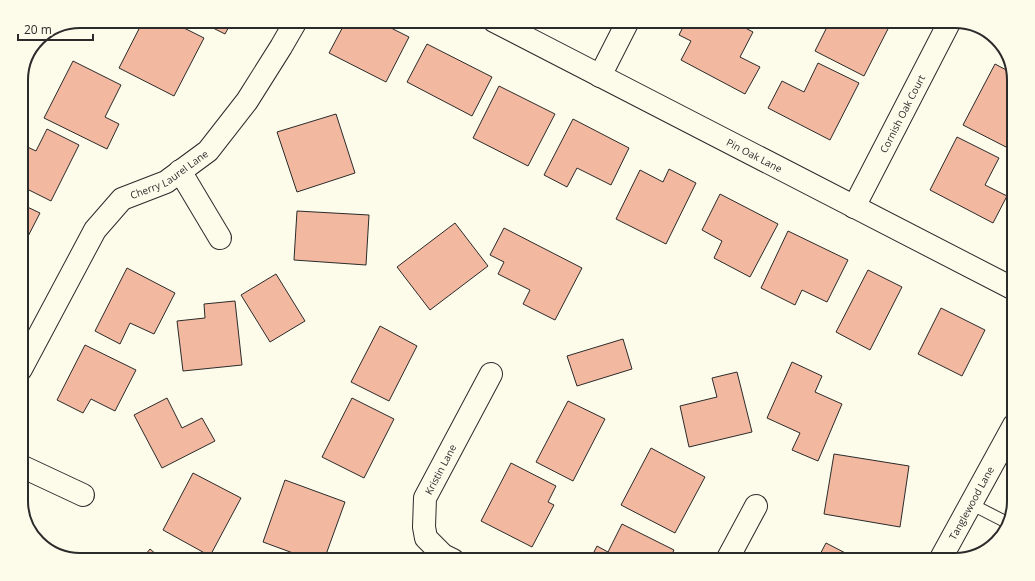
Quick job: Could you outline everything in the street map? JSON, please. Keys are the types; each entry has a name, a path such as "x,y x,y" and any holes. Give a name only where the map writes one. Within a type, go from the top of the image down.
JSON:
{"street":[{"name":"Cherry Laurel Lane","path":"28,356 95,230 122,199 166,182 208,151 247,101 292,28"},
{"name":"Pin Oak Lane","path":"507,28 1007,286"},
{"path":"600,76 624,28"},
{"name":"Cornish Oak Court","path":"854,207 946,28"},
{"path":"180,171 220,238"},
{"name":"Kristin Lane","path":"441,553 426,538 424,527 425,498 492,374"},
{"name":"Tanglewood Lane","path":"944,553 1007,438"},
{"path":"28,469 83,495"},
{"path":"731,553 756,506"}],"lane":[{"path":"971,504 1003,521"}],"building":[{"path":"139,28 184,28 204,38 174,96 119,68"},
{"path":"213,28 228,28 225,34"},
{"path":"342,28 391,28 409,37 386,82 329,53"},
{"path":"682,28 745,28 753,32 740,57 760,67 745,94 681,60 691,41 679,35"},
{"path":"826,28 888,28 864,76 815,51"},
{"path":"427,44 492,77 472,116 407,82"},
{"path":"73,61 121,85 105,117 119,124 107,149 44,118"},
{"path":"818,63 859,83 830,140 768,108 782,81 804,92"},
{"path":"995,64 1006,70 1006,147 963,125"},
{"path":"499,86 555,114 528,166 473,138"},
{"path":"336,114 355,173 297,192 277,132"},
{"path":"573,119 629,148 611,185 577,168 567,187 544,175"},
{"path":"47,129 79,145 51,201 28,190 28,147 36,151"},
{"path":"957,137 999,158 985,185 1007,196 993,223 930,190"},
{"path":"669,169 696,183 666,244 616,219 640,170 663,182"},
{"path":"720,194 778,224 750,277 714,258 722,241 702,230"},
{"path":"28,207 40,213 28,236"},
{"path":"297,211 369,215 366,265 294,260"},
{"path":"455,223 488,266 430,310 397,267"},
{"path":"504,228 582,268 555,320 523,304 530,290 498,274 504,262 490,255"},
{"path":"788,231 848,260 827,302 802,290 795,305 761,288"},
{"path":"127,268 175,293 154,334 130,323 120,344 95,331"},
{"path":"868,270 902,287 870,350 836,332"},
{"path":"276,274 305,321 270,342 241,295"},
{"path":"235,301 242,365 183,371 177,321 205,318 204,304"},
{"path":"941,308 985,330 962,376 918,354"},
{"path":"380,326 417,346 389,401 351,382"},
{"path":"623,339 632,369 577,386 567,356"},
{"path":"85,345 136,370 115,411 91,399 83,413 57,400"},
{"path":"792,362 822,376 815,392 842,404 818,461 792,450 800,433 767,418"},
{"path":"737,372 752,432 689,447 680,406 717,397 712,378"},
{"path":"167,398 182,428 202,418 215,441 162,468 134,415"},
{"path":"352,398 394,419 364,478 322,457"},
{"path":"568,401 605,419 573,481 536,462"},
{"path":"651,448 705,477 675,533 621,505"},
{"path":"834,454 909,466 900,527 824,514"},
{"path":"511,463 556,486 548,502 554,505 532,547 481,521"},
{"path":"193,473 241,498 212,553 205,553 163,530"},
{"path":"285,480 345,502 327,553 293,553 263,542"},
{"path":"622,524 674,550 672,553 594,553 597,546 608,552"},
{"path":"826,543 845,553 821,553"},
{"path":"150,549 155,553 147,553"}]}
